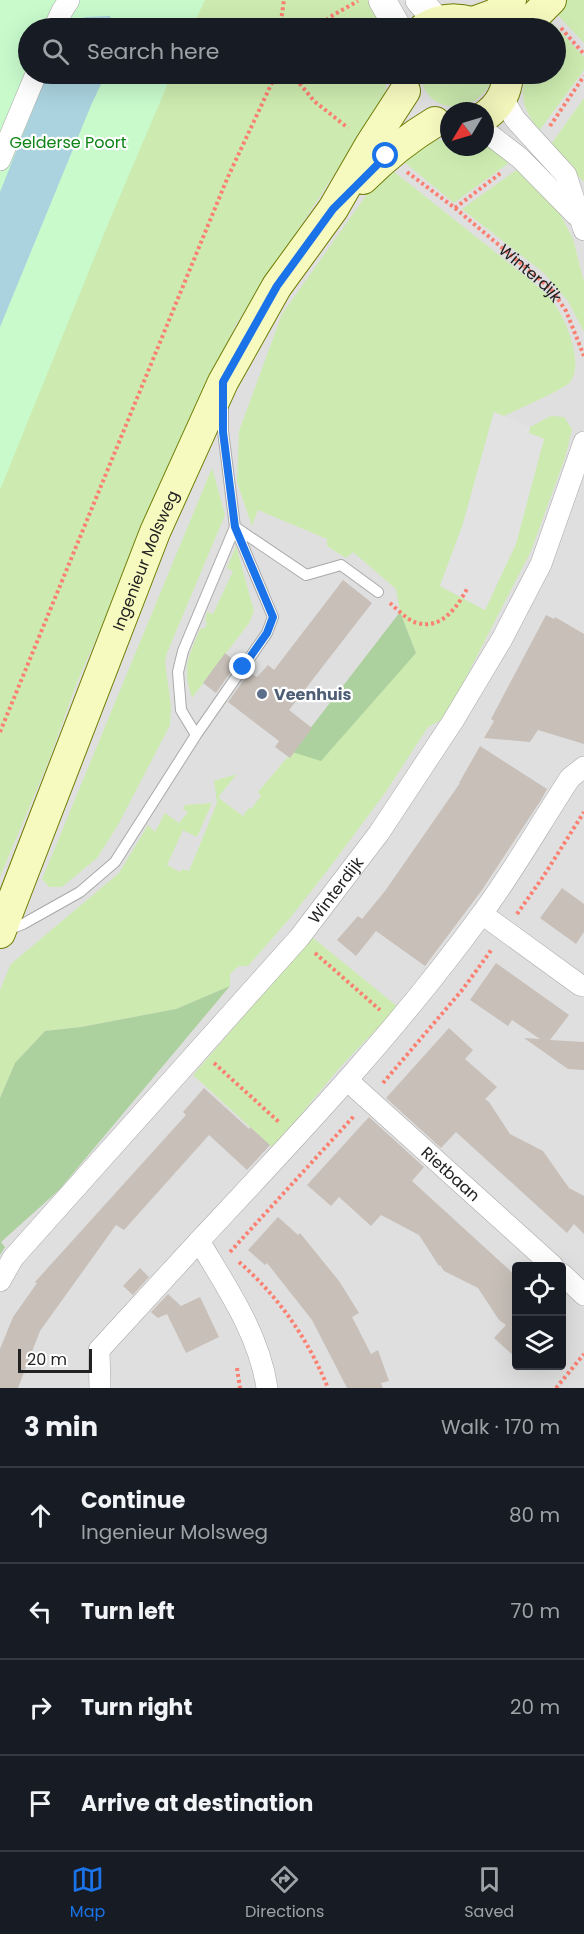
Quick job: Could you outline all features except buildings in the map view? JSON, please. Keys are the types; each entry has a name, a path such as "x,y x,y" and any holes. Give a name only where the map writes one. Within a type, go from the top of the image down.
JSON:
{"main road":[{"path":"489,18 511,0"},
{"path":"533,18 551,0"},
{"name":"Ingenieur Molsweg","path":"0,933 155,532 223,382 277,286 333,209 370,146 394,111 403,84"},
{"path":"405,84 412,104 423,114 440,122"},
{"name":"Ingenieur Molsweg","path":"333,209 386,156 410,137 440,124"}],"street":[{"path":"59,18 69,0"},
{"path":"382,0 392,18"},
{"path":"0,160 32,84"},
{"path":"498,95 515,119 566,175 581,224"},
{"path":"494,138 520,158 581,224"},
{"name":"Winterdijk","path":"0,1281 13,1258 299,938 379,833 453,721 502,639 541,564 584,442"},
{"path":"100,1388 99,1350 296,1137 396,1024 482,914 570,778 584,767"},
{"path":"482,914 584,986"},
{"name":"Rietbaan","path":"347,1080 549,1262"},
{"path":"199,1241 246,1320 265,1373 267,1388"},
{"path":"566,1279 584,1295"}],"lane":[{"path":"0,933 22,924 80,892 115,862 196,735 267,633 273,617 235,527 223,432 223,382"},
{"path":"235,527 306,576 341,565 378,592"},
{"path":"196,735 181,710 178,672 183,651 235,527"}],"path":[{"path":"281,18 284,0"},
{"path":"329,18 360,0"},
{"path":"0,732 222,190 271,84"},
{"name":"Winterdijk","path":"454,208 550,289 566,311 584,356"},
{"path":"378,592 405,616 426,624 447,616 456,608 468,587"},
{"path":"307,946 396,1024"},
{"path":"227,1075 296,1137"},
{"path":"229,1253 273,1296 292,1320 308,1346 328,1388"},
{"path":"556,1388 584,1354"}],"shaded area":[{"path":"345,0 584,0 584,1388 0,1388 0,783 307,84 566,84 566,18 336,18"},
{"path":"494,412 530,427 529,433 544,439 516,544 485,610 440,586 463,524"}],"green space":[{"name":"Gelderse Poort","path":"0,0 205,0 197,18 18,18 18,84 168,84 0,490"},
{"path":"87,0 374,0 383,18 105,18"},
{"path":"565,0 584,0 584,43 566,24 566,18 561,18 553,10"},
{"path":"566,38 584,57 584,70 539,131 526,109 524,84 566,84"},
{"path":"102,84 386,84 383,100 236,324 77,682 49,760 0,877 0,327"},
{"path":"423,84 489,84 478,99 472,102 440,103 432,98"},
{"path":"584,98 584,182 549,147"},
{"path":"440,140 440,156 494,156 494,148 514,159 454,203 398,157 431,141"},
{"path":"387,166 543,291 560,312 569,332 575,354 574,374 570,382 549,395 504,416 494,412 463,524 440,586 485,610 544,439 529,433 530,427 551,416 564,417 572,429 565,458 531,551 460,689 441,720 428,727 385,793 290,918 248,966 239,966 230,974 230,986 176,1009 81,1027 45,1031 15,1063 0,1098 0,990 11,964 119,873 148,825 155,832 165,813 179,823 188,812 183,809 185,805 212,803 197,837 183,830 167,865 180,872 182,869 189,871 217,803 214,781 237,774 219,796 243,816 261,796 258,792 292,752 416,653 400,612 396,589 353,552 346,558 327,546 327,539 258,510 252,526 237,482 239,431 282,314"},
{"path":"522,166 552,198 573,239 584,282 584,332 568,301 544,273 462,209"},
{"path":"212,468 225,515 167,653 165,663 171,705 170,725 118,825 97,858 62,887 49,887 42,879"},
{"path":"236,546 254,611 249,623 192,698 187,678 190,655 200,629 205,628 207,623 205,620 207,612 213,614 233,571 227,568"},
{"path":"400,612 416,653 321,761 292,752"},
{"path":"312,937 398,1007 341,1066 273,1148 193,1075"},
{"path":"230,986 59,1190 1,1242 5,1247 0,1255 0,1098 15,1063 45,1031 81,1027 176,1009"}],"water":[{"path":"110,16 111,18 83,18"},
{"path":"43,84 101,84 0,327 0,192"}],"place":[{"name":"Veenhuis","path":"262,694"}],"route":[{"path":"243,667 267,633 273,617 235,527 223,432 223,382 277,286 333,209 386,156"}]}
